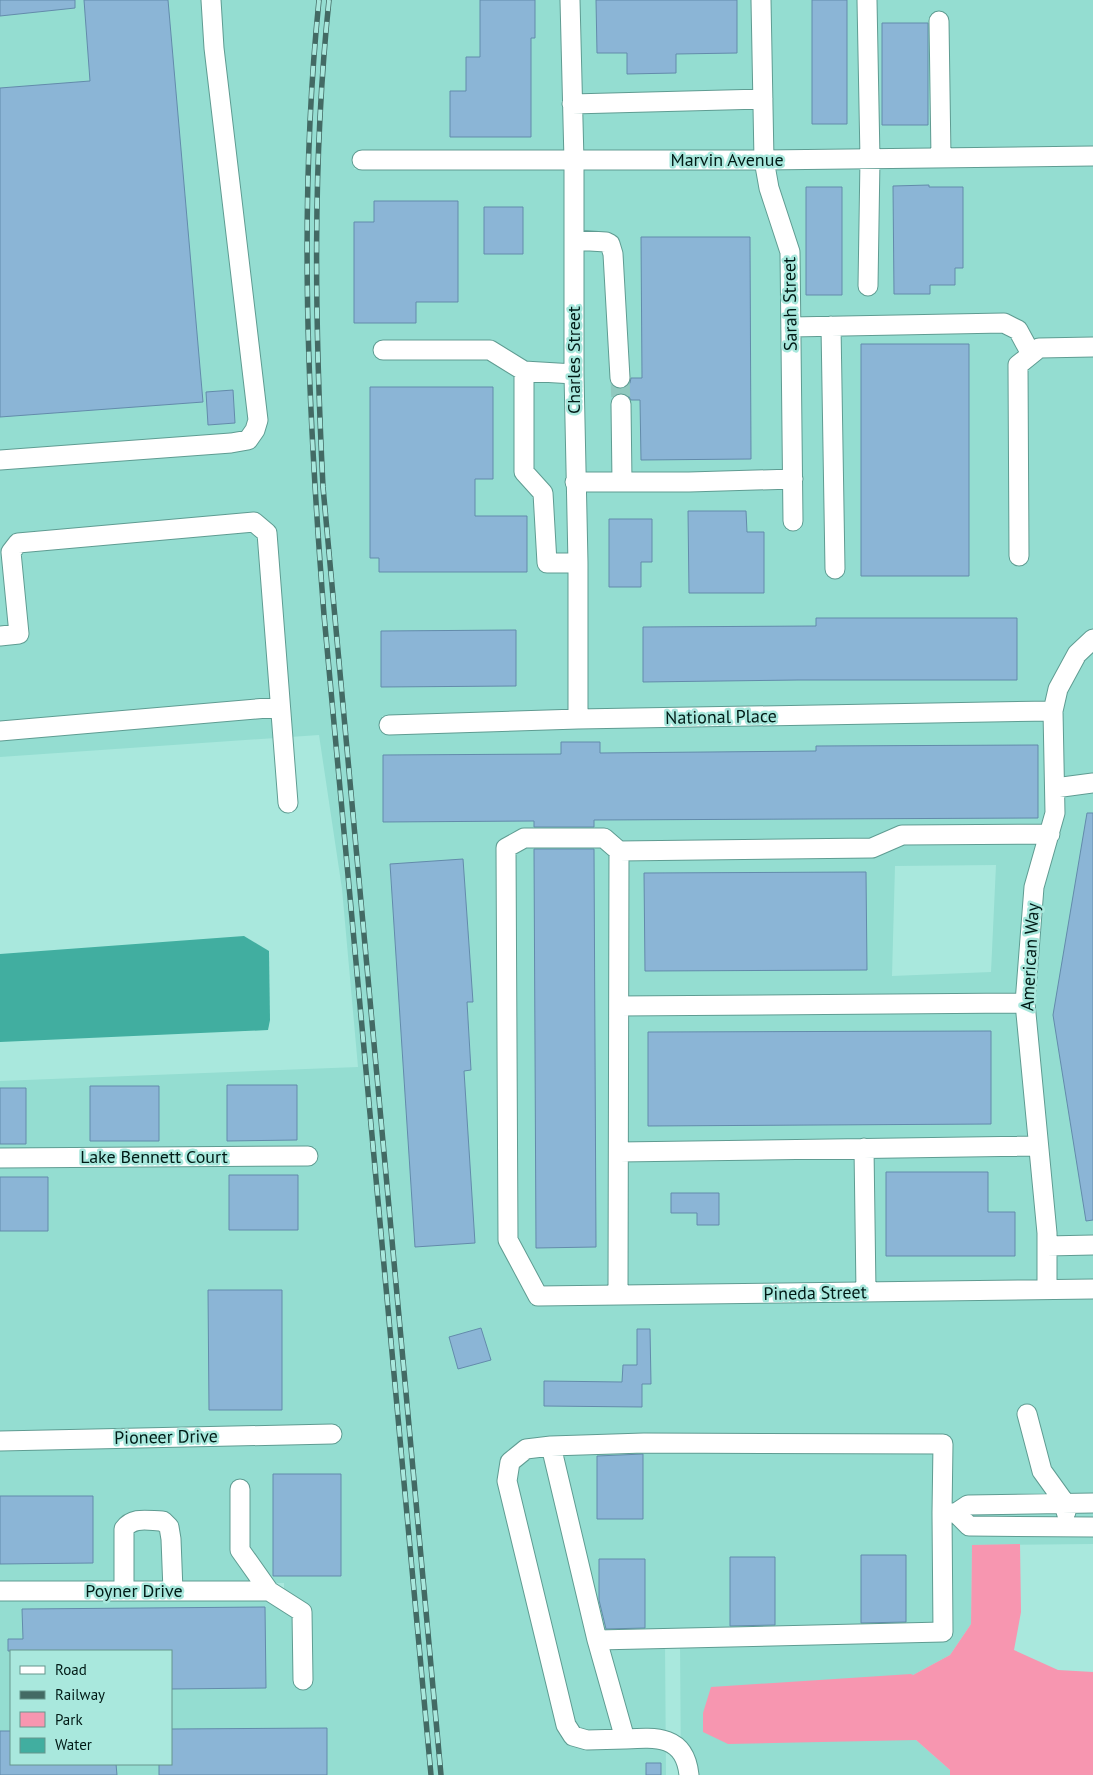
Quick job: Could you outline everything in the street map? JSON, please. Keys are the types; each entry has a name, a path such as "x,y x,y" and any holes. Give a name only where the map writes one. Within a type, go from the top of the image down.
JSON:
{"street":[{"path":"0,460 231,443 248,440 255,430 258,420 214,48 211,0"},
{"name":"Charles Street","path":"570,0 574,161 574,374 578,563 578,719"},
{"name":"Sarah Street","path":"761,0 764,160 769,188 790,252 793,521"},
{"path":"867,0 870,159 868,286"},
{"path":"939,21 941,158"},
{"path":"572,104 763,99"},
{"name":"Marvin Avenue","path":"362,160 764,160 1093,156"},
{"path":"574,240 606,242 610,244 613,254 620,378"},
{"path":"791,327 1004,323 1018,330 1031,354"},
{"path":"832,326 835,569"},
{"path":"1020,556 1018,365 1039,348 1093,347"},
{"path":"383,350 490,350 524,371 574,374"},
{"path":"524,371 524,472 543,493 547,563 578,563"},
{"path":"621,404 622,482"},
{"path":"543,493 622,482 792,479"},
{"path":"0,636 19,634 11,552 18,543 254,522 267,533 279,707 288,803"},
{"name":"American Way","path":"1047,1290 1047,1233 1025,1002 1034,887 1055,814 1053,711 1058,689 1077,654 1093,638"},
{"path":"0,731 279,707"},
{"name":"National Place","path":"389,725 578,719 1053,711"},
{"path":"1055,788 1093,783"},
{"path":"618,1295 619,850 872,848 902,835 1050,834"},
{"name":"Pineda Street","path":"619,850 604,838 524,838 506,848 508,1240 538,1296 1093,1288"},
{"path":"619,1006 1025,1002"},
{"path":"619,1152 1038,1146"},
{"path":"864,1148 866,1292"},
{"name":"Lake Bennett Court","path":"0,1158 308,1156"},
{"path":"1047,1246 1093,1245"},
{"path":"1027,1414 1042,1471 1065,1503 1067,1528"},
{"name":"Pioneer Drive","path":"0,1441 332,1434"},
{"path":"597,1640 943,1632 949,1513 943,1444 644,1443 551,1446 526,1449 510,1462 507,1481 566,1725 573,1736 587,1740 652,1737 670,1741 684,1754 690,1775"},
{"path":"551,1446 597,1640 624,1739"},
{"path":"240,1490 240,1550 269,1591 302,1612 303,1680"},
{"path":"949,1513 968,1505 1093,1503"},
{"path":"1000,1526 1001,1505"},
{"path":"949,1513 968,1526 1093,1527"},
{"path":"124,1591 124,1528 133,1520 163,1521 169,1527 173,1591"},
{"name":"Poyner Drive","path":"0,1591 269,1591"}],"shaded area":[{"path":"0,0 563,0 566,152 354,152 354,169 566,169 571,711 382,716 382,733 1046,720 1048,813 1027,886 1040,1234 1039,1281 530,1288 531,1305 1093,1297 1093,1544 972,1545 971,1624 950,1655 913,1675 916,1740 950,1770 950,1775 681,1775 680,1642 665,1642 666,1775 0,1775 0,1599 284,1599 284,1583 0,1582 0,1450 340,1442 339,1425 0,1432 0,1166 316,1164 315,1147 0,1149 0,1081 358,1067 342,889 319,735 0,757","holes":["996,865 991,972 892,976 895,866"]},
{"path":"578,0 754,0 756,152 581,152"},
{"path":"769,0 1093,0 1093,148 771,151"},
{"path":"1093,165 1093,630 1090,631 1047,702 586,710 581,169 757,169 782,254 786,530 801,529 797,252 773,168"},
{"path":"1093,649 1093,1280 1054,1281 1032,1003 1061,712 1065,692 1083,660"}],"green space":[{"path":"1020,1544 1021,1612 1014,1650 1058,1670 1093,1672 1093,1775 950,1775 950,1770 916,1740 728,1744 703,1732 703,1713 711,1687 913,1675 950,1655 971,1624 972,1545"}],"water":[{"path":"244,936 269,951 270,1020 268,1030 0,1042 0,954"}],"building":[{"path":"0,0 75,0 75,8 0,16"},
{"path":"84,0 168,0 203,402 0,417 0,88 90,81"},
{"path":"480,0 535,0 535,38 531,38 531,137 450,137 450,91 466,91 466,57 480,57"},
{"path":"596,0 737,0 737,53 676,54 676,73 627,74 627,53 597,53"},
{"path":"812,0 847,0 847,124 812,124"},
{"path":"882,23 928,23 928,125 882,125"},
{"path":"929,185 929,187 963,187 963,268 955,268 955,285 930,285 930,294 894,294 893,186"},
{"path":"806,187 842,187 842,295 806,295"},
{"path":"374,201 458,201 458,302 416,302 416,323 354,323 354,222 374,222"},
{"path":"484,207 523,207 523,254 484,254"},
{"path":"641,237 750,237 751,459 641,460 640,400 631,400 627,394 614,395 614,388 626,388 631,378 642,378"},
{"path":"861,344 969,344 969,576 861,576"},
{"path":"370,387 493,387 493,479 475,479 475,516 527,516 527,572 379,572 379,558 370,558"},
{"path":"233,390 235,423 208,425 206,392"},
{"path":"688,511 746,511 747,532 764,532 764,593 689,593"},
{"path":"609,519 652,519 652,562 641,562 641,587 609,587"},
{"path":"816,618 1017,618 1017,680 643,682 643,627 816,626"},
{"path":"516,630 516,686 381,687 381,631"},
{"path":"561,742 600,742 600,753 816,751 816,746 1038,745 1038,818 594,820 594,827 534,827 534,821 383,822 383,755 561,754"},
{"path":"1087,813 1093,813 1093,1220 1086,1221 1053,1015"},
{"path":"534,849 594,849 596,1247 536,1248"},
{"path":"463,859 473,1002 467,1002 471,1070 464,1071 475,1243 415,1247 390,864"},
{"path":"866,872 867,970 645,971 644,873"},
{"path":"991,1031 991,1124 648,1126 648,1032"},
{"path":"227,1085 297,1085 297,1140 227,1141"},
{"path":"90,1086 159,1086 159,1141 90,1141"},
{"path":"0,1088 26,1088 26,1144 0,1144"},
{"path":"886,1172 988,1172 988,1212 1015,1212 1015,1256 886,1256"},
{"path":"229,1175 298,1175 298,1230 229,1230"},
{"path":"0,1177 48,1177 48,1231 0,1231"},
{"path":"671,1193 719,1193 719,1225 697,1225 697,1213 671,1213"},
{"path":"208,1290 282,1290 282,1410 209,1410"},
{"path":"481,1328 491,1360 458,1369 449,1337"},
{"path":"637,1329 650,1329 651,1384 642,1384 642,1407 544,1406 544,1381 622,1382 623,1365 637,1365"},
{"path":"643,1454 643,1519 597,1519 597,1456"},
{"path":"273,1474 341,1474 341,1576 273,1576"},
{"path":"0,1496 93,1496 93,1563 0,1564"},
{"path":"861,1555 906,1555 906,1622 861,1623"},
{"path":"730,1557 775,1557 775,1625 730,1626"},
{"path":"599,1559 645,1559 645,1628 606,1629 599,1600"},
{"path":"265,1607 266,1688 172,1689 172,1650 8,1651 8,1639 23,1639 22,1609"},
{"path":"327,1728 327,1775 159,1775 159,1765 172,1765 172,1729"},
{"path":"0,1731 10,1731 10,1765 116,1765 117,1775 0,1775"},
{"path":"646,1763 661,1763 661,1775 646,1775"}],"tunnel":[{"path":"620,378 621,404"}],"railway":[{"path":"319,0 313,77 307,231 310,384 318,538 431,1775"},
{"path":"329,0 320,122 317,244 318,365 323,487 441,1775"}]}
